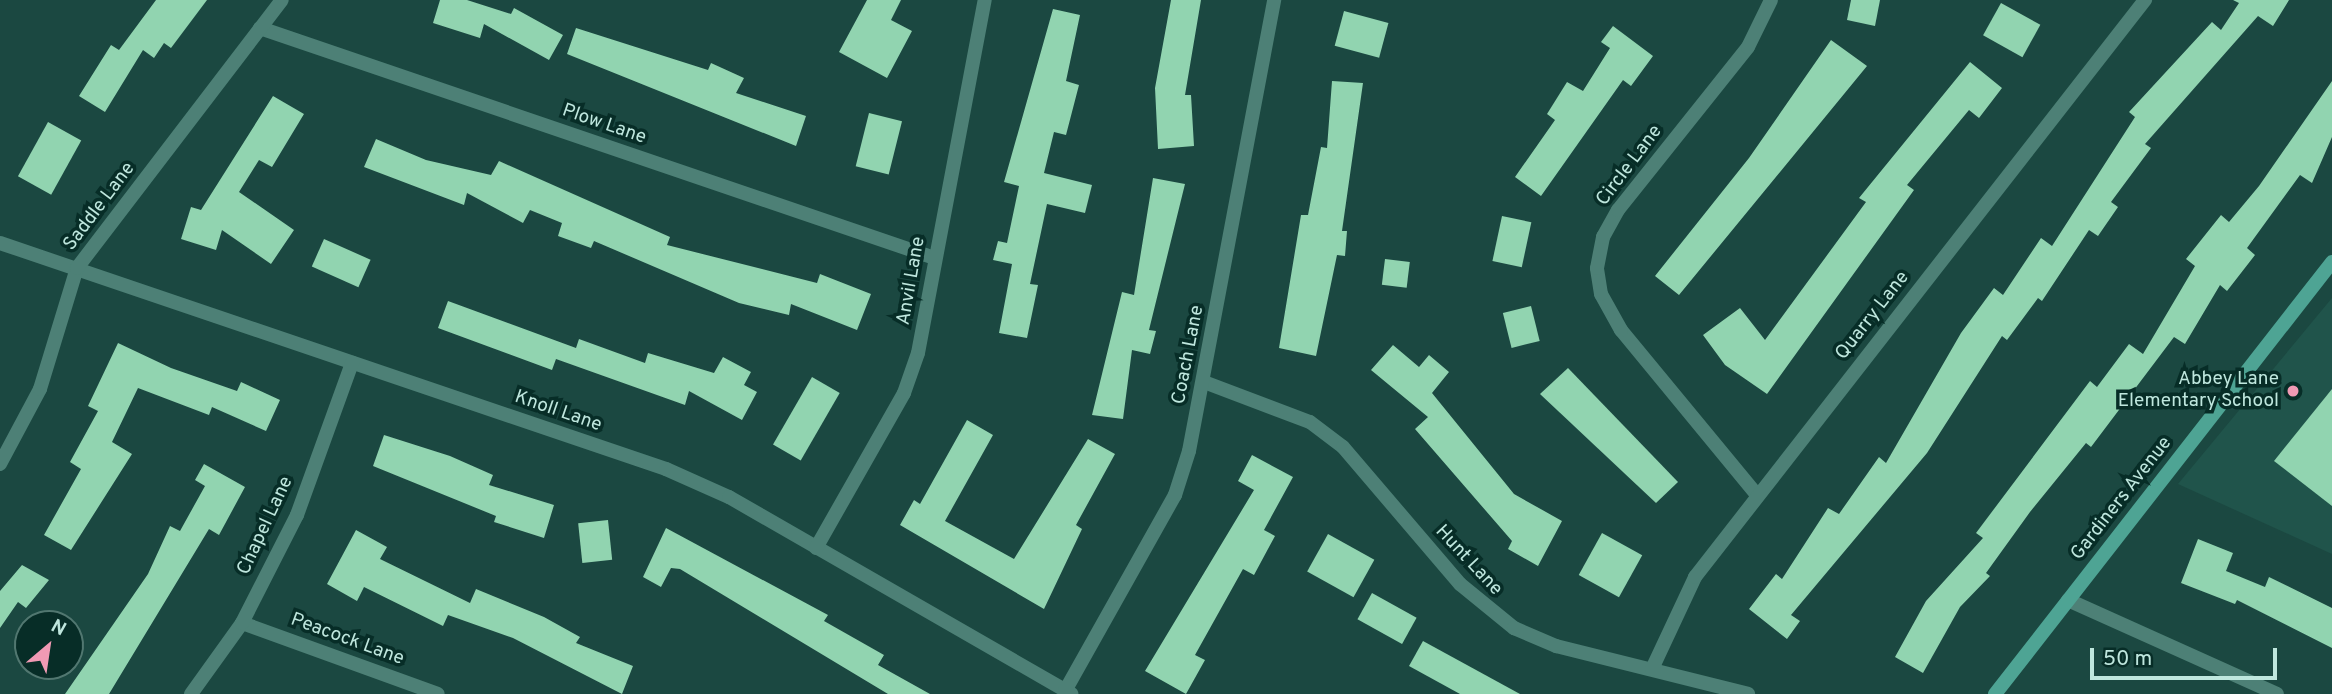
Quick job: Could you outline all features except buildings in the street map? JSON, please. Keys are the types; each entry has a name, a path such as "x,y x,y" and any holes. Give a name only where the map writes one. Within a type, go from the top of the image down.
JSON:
{"main road":[{"name":"Gardiners Avenue","path":"1995,694 2332,262"}],"street":[{"name":"Saddle Lane","path":"0,464 40,389 77,268 282,0"},
{"name":"Anvil Lane","path":"816,548 904,393 935,258 985,0"},
{"name":"Coach Lane","path":"1068,692 1175,495 1204,382 1274,0"},
{"name":"Circle Lane","path":"1757,495 1621,330 1601,294 1597,268 1603,237 1618,210 1748,47 1772,0"},
{"name":"Quarry Lane","path":"1652,669 1695,578 2145,0"},
{"name":"Plow Lane","path":"260,28 935,258"},
{"name":"Knoll Lane","path":"0,243 666,469 816,548 1068,692"},
{"name":"Chapel Lane","path":"191,694 242,623 297,515 352,363"},
{"name":"Hunt Lane","path":"1204,382 1310,422 1343,447 1491,613 1556,646 1748,694"},
{"path":"2068,600 2277,694"},
{"name":"Peacock Lane","path":"242,623 438,694"}],"shaded area":[{"name":"Abbey Lane Elementary School","path":"2332,298 2332,554 2178,484"}],"place":[{"name":"Abbey Lane Elementary School","path":"2293,391"}]}
